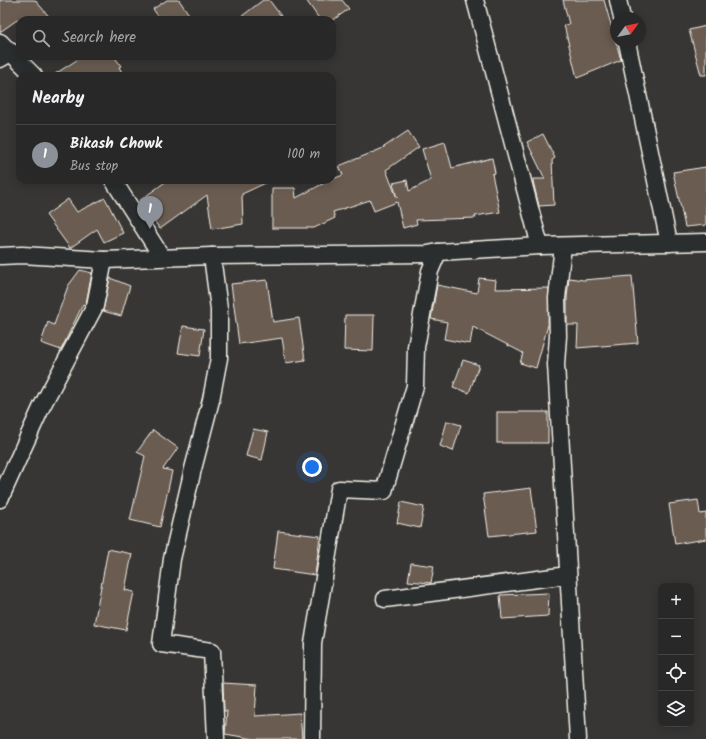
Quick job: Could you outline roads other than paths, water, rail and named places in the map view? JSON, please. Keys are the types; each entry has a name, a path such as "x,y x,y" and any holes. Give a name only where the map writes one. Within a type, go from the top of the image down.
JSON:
{"street":[{"path":"475,0 540,246"},
{"path":"618,0 621,12"},
{"path":"0,42 6,56 28,72"},
{"path":"628,48 670,243"},
{"path":"116,184 162,257"},
{"path":"0,256 22,255 104,260 212,256 428,254 438,252 540,246 706,242"},
{"path":"563,246 557,298 558,336 556,364 578,739"},
{"path":"312,739 313,643 339,489 384,490 415,386 416,347 430,271 438,252"},
{"path":"212,256 219,310 219,358 211,400 172,559 161,644 212,651 216,739"},
{"path":"0,499 42,406 95,306 104,260"},
{"path":"385,599 568,575"}],"place":[{"name":"Bikash Chowk","path":"150,229"}]}
